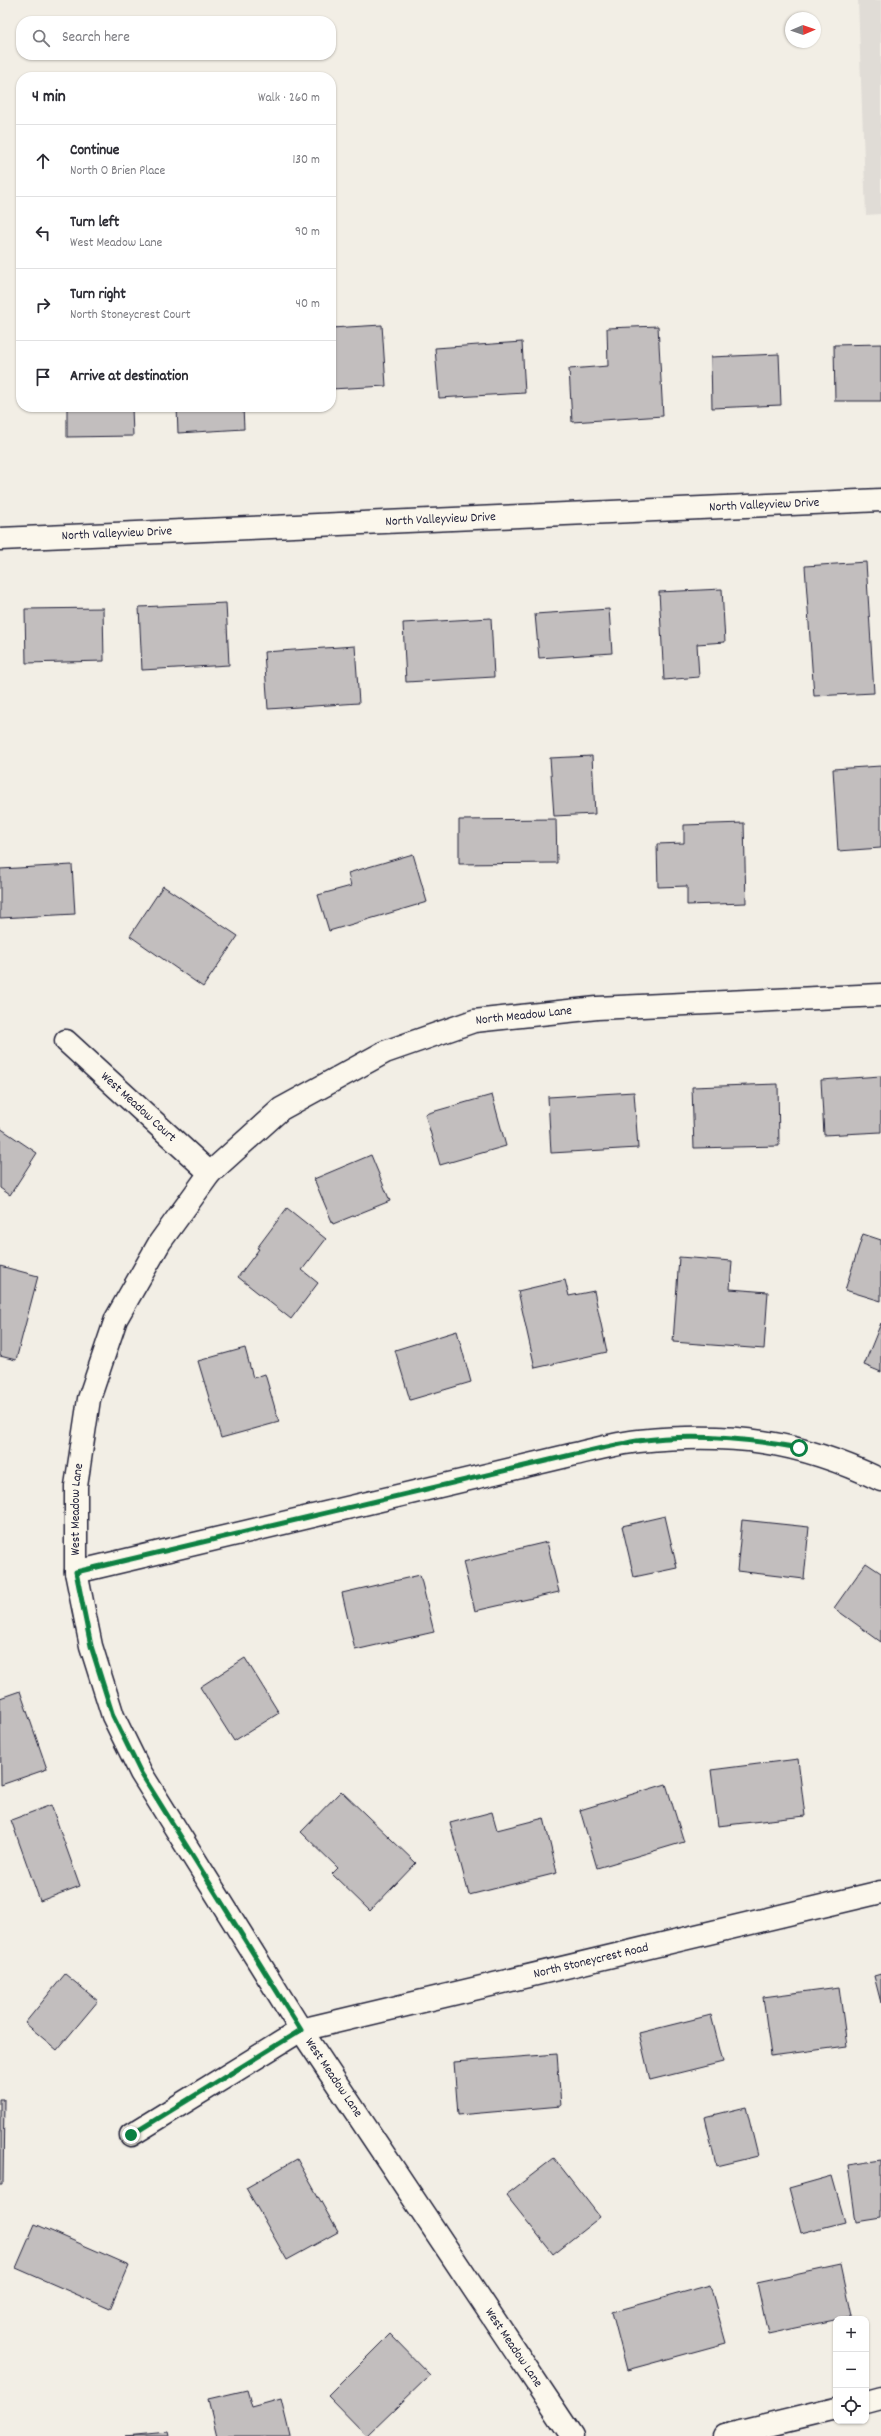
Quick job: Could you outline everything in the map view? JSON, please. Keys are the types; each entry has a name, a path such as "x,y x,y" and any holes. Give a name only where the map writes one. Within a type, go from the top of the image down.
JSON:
{"street":[{"name":"North Valleyview Drive","path":"0,538 881,500"},
{"name":"North Meadow Lane","path":"210,1173 280,1109 385,1052 474,1021 597,1008 881,995"},
{"name":"West Meadow Court","path":"66,1041 210,1173"},
{"name":"West Meadow Lane","path":"210,1173 160,1242 119,1313 89,1399 76,1486 76,1572 91,1646 113,1716 141,1773 301,2030 572,2436"},
{"path":"76,1572 571,1455 638,1441 700,1437 752,1440 799,1448 848,1464 881,1480"},
{"name":"North Stoneycrest Road","path":"131,2135 301,2030 881,1892"},
{"path":"869,2401 881,2398"},
{"path":"724,2436 833,2410"}],"shaded area":[{"path":"858,0 881,0 881,214 866,215"}],"building":[{"path":"382,325 386,386 336,389 336,328"},
{"path":"658,326 663,416 572,422 569,369 608,366 607,328"},
{"path":"522,342 525,393 439,398 435,348"},
{"path":"881,344 881,401 835,401 834,345"},
{"path":"779,354 781,405 712,408 711,357"},
{"path":"67,412 132,412 133,436 67,437"},
{"path":"177,412 243,412 244,429 178,433"},
{"path":"866,562 874,693 814,696 805,566"},
{"path":"722,589 725,642 697,644 699,677 664,680 659,592"},
{"path":"226,603 229,665 142,670 139,607"},
{"path":"103,608 104,661 26,663 25,609"},
{"path":"609,609 612,653 539,658 535,614"},
{"path":"491,618 494,677 406,682 403,623"},
{"path":"355,646 359,703 268,709 264,652"},
{"path":"592,756 595,814 554,816 550,758"},
{"path":"881,766 881,848 838,851 833,769"},
{"path":"556,819 557,863 459,864 459,820"},
{"path":"744,823 746,903 687,905 687,886 658,887 657,844 684,843 684,825"},
{"path":"413,854 427,902 329,931 318,895 351,886 348,873"},
{"path":"72,865 75,914 0,918 0,869"},
{"path":"163,886 238,936 203,987 130,936"},
{"path":"881,1076 881,1132 824,1135 821,1080"},
{"path":"778,1084 779,1146 694,1148 692,1087"},
{"path":"634,1092 638,1148 551,1153 548,1097"},
{"path":"492,1095 506,1146 440,1165 425,1114"},
{"path":"0,1128 37,1153 10,1195 0,1188"},
{"path":"371,1155 390,1201 333,1224 314,1179"},
{"path":"287,1208 326,1239 302,1270 318,1283 291,1319 238,1277 259,1249 257,1248"},
{"path":"863,1234 881,1240 881,1301 845,1290"},
{"path":"679,1257 732,1261 730,1289 768,1292 764,1349 673,1342"},
{"path":"0,1266 38,1276 16,1360 0,1356"},
{"path":"565,1280 569,1296 594,1291 607,1352 535,1368 518,1291"},
{"path":"881,1323 881,1372 864,1365"},
{"path":"457,1331 471,1382 410,1400 395,1350"},
{"path":"245,1348 253,1378 265,1374 279,1422 221,1438 198,1361"},
{"path":"665,1516 677,1568 634,1577 622,1526"},
{"path":"742,1520 809,1527 804,1579 737,1571"},
{"path":"547,1542 559,1592 475,1611 463,1562"},
{"path":"866,1563 881,1573 881,1642 834,1608"},
{"path":"420,1575 434,1632 355,1650 342,1593"},
{"path":"245,1658 279,1713 234,1741 200,1687"},
{"path":"20,1691 47,1769 1,1785 0,1698"},
{"path":"798,1759 805,1816 718,1826 711,1770"},
{"path":"666,1784 684,1842 597,1868 580,1810"},
{"path":"341,1791 416,1863 370,1911 332,1874 338,1868 301,1832"},
{"path":"51,1805 80,1886 40,1901 11,1820"},
{"path":"492,1812 497,1830 544,1818 557,1873 469,1895 450,1823"},
{"path":"65,1974 98,2001 57,2050 25,2023"},
{"path":"881,1974 881,2003 874,1976"},
{"path":"839,1987 847,2046 771,2056 763,1997"},
{"path":"711,2015 723,2062 650,2080 639,2033"},
{"path":"557,2054 561,2106 458,2115 454,2062"},
{"path":"0,2099 4,2099 3,2184 0,2184"},
{"path":"746,2107 758,2156 716,2166 705,2117"},
{"path":"554,2158 600,2217 553,2254 506,2195"},
{"path":"297,2159 338,2232 287,2260 246,2188"},
{"path":"881,2160 881,2218 856,2222 848,2165"},
{"path":"832,2176 845,2222 801,2233 789,2188"},
{"path":"35,2224 129,2265 110,2309 16,2268"},
{"path":"841,2265 852,2316 833,2316 833,2320 768,2334 757,2283"},
{"path":"710,2285 726,2343 627,2370 612,2312"},
{"path":"390,2334 430,2375 367,2436 328,2396"},
{"path":"247,2390 252,2407 281,2399 290,2436 217,2436 208,2399"},
{"path":"168,2432 169,2436 125,2436"}],"route":[{"path":"131,2135 301,2030 141,1773 113,1716 91,1646 76,1572 571,1455 638,1441 700,1437 752,1440 799,1448"}]}
